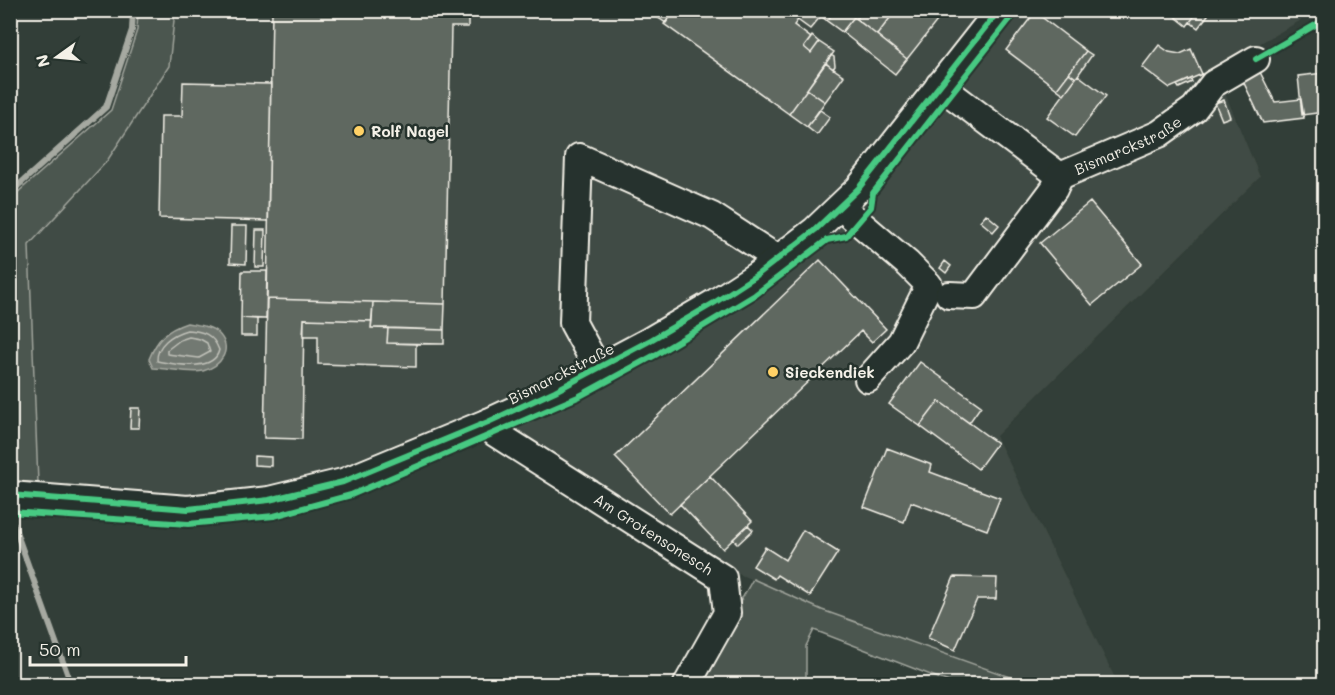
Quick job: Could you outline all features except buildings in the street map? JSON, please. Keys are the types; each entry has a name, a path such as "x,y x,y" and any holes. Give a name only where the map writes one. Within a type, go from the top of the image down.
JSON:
{"street":[{"name":"Bismarckstraße","path":"10,495 188,509 269,500 343,482 488,422 555,391 714,303 757,275 841,207 858,189 999,10"},
{"name":"Bismarckstraße","path":"939,85 1059,176 1159,134 1194,110 1213,84 1256,58"},
{"path":"598,369 573,323 579,157 712,216 778,259"},
{"path":"949,295 974,296 1054,189 1059,176"},
{"path":"841,207 929,285 901,342 868,379"},
{"name":"Am Grotensonesch","path":"488,422 495,433 723,578 727,613 687,684"}],"shaded area":[{"path":"138,11 175,11 169,66 107,161 29,245 38,483 17,481 10,338 10,226 16,194 111,110 137,30"},
{"path":"175,11 1317,11 1213,70 1222,86 1260,177 996,436 1118,684 1029,684 822,610 732,571 478,410 335,469 265,488 187,496 38,483 29,245 107,161 169,66"},
{"path":"753,579 822,610 1029,684 954,684 814,630 806,646 806,684 694,684"}],"water":[{"path":"187,323 207,327 218,333 225,345 220,361 209,369 198,372 153,368 149,359 155,346 168,332"}],"waterway":[{"path":"10,199 12,191 106,107 132,30 133,10"},
{"path":"10,473 11,481"},
{"path":"13,523 71,684"}],"cycle path":[{"path":"10,495 188,509 269,500 343,482 488,422 555,391 714,303 757,275 815,230 858,189 999,10"},
{"path":"10,512 188,524 274,516 351,495 578,397 657,354 755,295 827,240 846,236 871,207 873,193 1017,10"},
{"path":"1256,59 1324,20"}],"place":[{"name":"Rolf Nagel","path":"359,131"},
{"name":"Sieckendiek","path":"773,372"}]}
